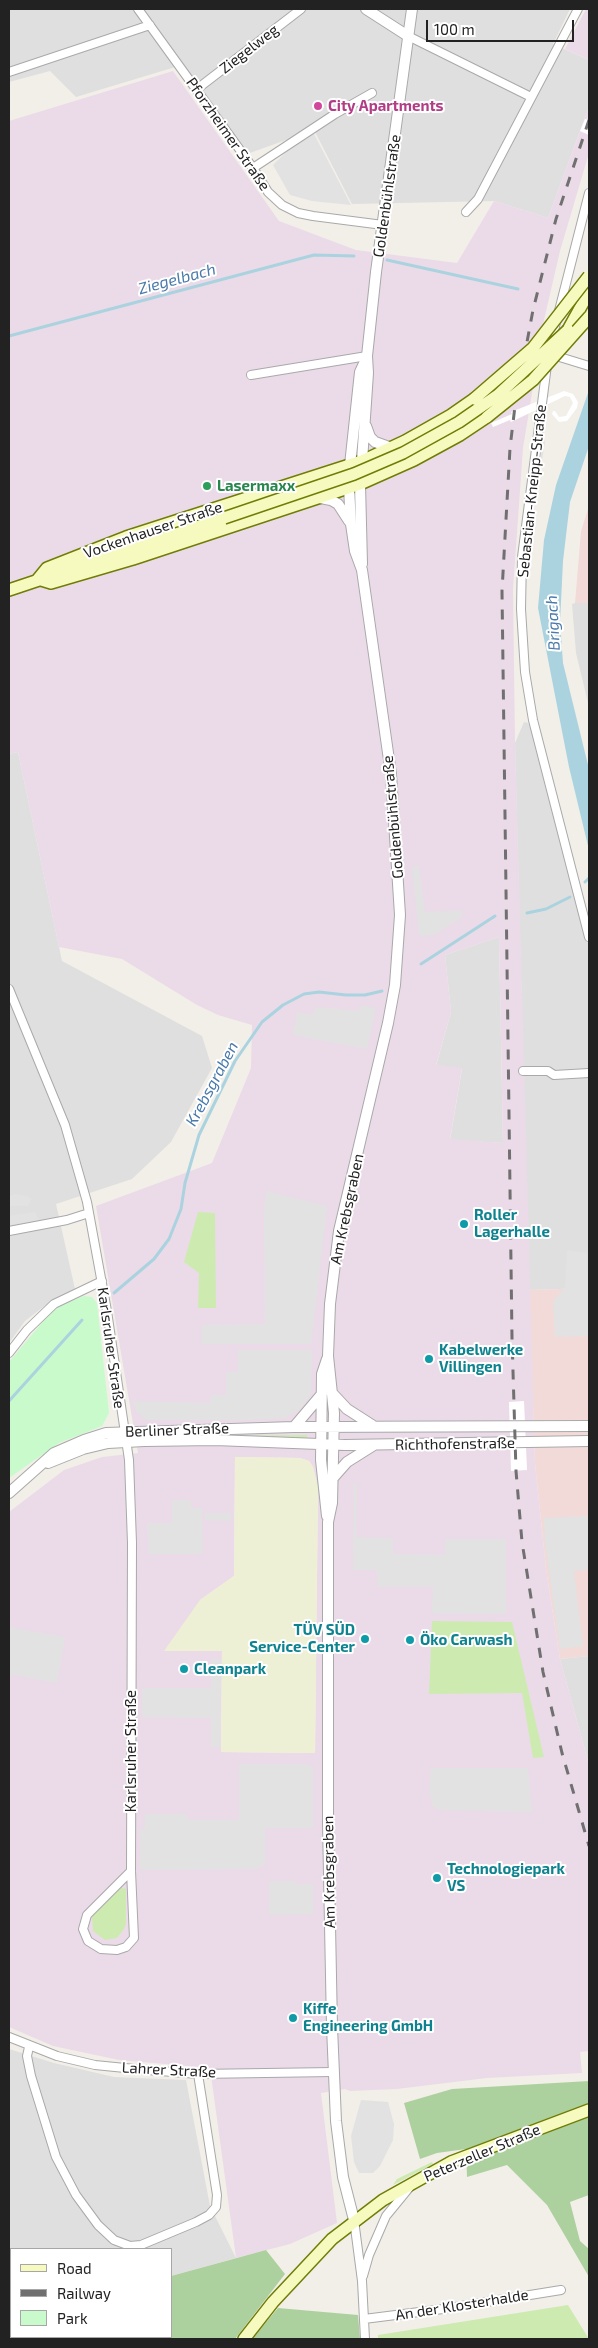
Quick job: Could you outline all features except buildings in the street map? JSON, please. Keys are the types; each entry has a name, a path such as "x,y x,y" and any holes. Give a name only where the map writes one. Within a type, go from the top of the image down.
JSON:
{"main road":[{"name":"Vockenhauser Straße","path":"38,579 47,568 126,537 362,461 451,415 474,399 533,348 589,276"},
{"name":"Vockenhauser Straße","path":"568,330 589,292"},
{"name":"Vockenhauser Straße","path":"9,590 354,474 403,453 459,422 498,395 568,330 589,306"},
{"name":"Vockenhauser Straße","path":"38,579 51,583 96,570 320,498 354,486 422,456 460,435 533,380 589,317"},
{"name":"Peterzeller Straße","path":"244,2339 273,2302 306,2265 354,2220 414,2182 451,2162 589,2110"}],"street":[{"name":"Pforzheimer Straße","path":"138,9 197,89 268,192 282,205 298,213 383,225"},
{"name":"Ziegelweg","path":"197,89 301,9"},
{"path":"366,9 408,36 531,98"},
{"name":"Goldenbühlstraße","path":"362,461 368,373 367,356 412,9"},
{"path":"466,212 478,199 578,9"},
{"path":"9,72 150,25"},
{"path":"253,168 335,114 372,93"},
{"name":"Sebastian-Kneipp-Straße","path":"589,193 548,354 522,557 521,609 525,672 533,720 589,937"},
{"path":"548,354 588,365"},
{"path":"250,375 367,356"},
{"name":"Goldenbühlstraße","path":"350,465 360,372 367,356"},
{"path":"365,423 370,437 375,442 389,447"},
{"name":"Goldenbühlstraße","path":"354,486 351,524 362,570 390,774 400,915 395,986 380,1064"},
{"name":"Goldenbühlstraße","path":"354,486 363,551 362,570"},
{"path":"320,498 331,500 338,504 351,524"},
{"name":"Karlsruher Straße","path":"9,989 65,1125 89,1213 107,1311 127,1442 132,1543 131,1871 134,1938 126,1947 117,1950 101,1949 88,1941 83,1929 87,1915 131,1871"},
{"name":"Am Krebsgraben","path":"328,1522 324,1503 327,1444 333,1427 333,1394 328,1356 330,1304 340,1231 380,1064"},
{"path":"523,1070 548,1071 554,1075 589,1073"},
{"path":"9,1231 67,1220 89,1213"},
{"path":"9,1353 27,1330 54,1304 102,1281"},
{"name":"Am Krebsgraben","path":"328,1356 322,1374 322,1427 327,1444 332,1479 328,1522 328,1823 333,2072 336,2121 343,2177 354,2220"},
{"path":"294,1427 322,1394"},
{"path":"333,1394 347,1409 375,1427"},
{"name":"Richthofenstraße","path":"322,1427 589,1426"},
{"name":"Berliner Straße","path":"9,1493 54,1453 106,1433 322,1427"},
{"name":"Berliner Straße","path":"42,1465 83,1449 108,1443 215,1440 327,1444"},
{"name":"Richthofenstraße","path":"327,1444 589,1441"},
{"path":"332,1479 347,1462 375,1444"},
{"name":"Lahrer Straße","path":"9,2038 29,2047 95,2065 198,2074 333,2072"},
{"path":"29,2047 27,2056 30,2076 56,2157 76,2194 98,2225 114,2240 130,2246 141,2245 196,2222 209,2215 216,2207 217,2195 198,2074"},
{"path":"362,2281 369,2255 386,2216 414,2182"},
{"path":"354,2220 362,2281 365,2339"},
{"name":"An der Klosterhalde","path":"364,2319 443,2309 561,2290"}],"shaded area":[{"path":"9,9 570,9 553,44 589,60 589,107 548,218 494,201 352,204 314,130 247,154 182,65 76,97 50,71 9,82"},
{"path":"586,9 589,9 589,60 565,49"},
{"path":"173,71 279,221 356,250 457,263 494,201 548,218 589,107 589,153 560,251 544,320 523,448 513,589 515,743 535,1463 546,1569 560,1659 589,1765 589,2051 580,2052 582,2073 487,2078 397,2089 350,2091 345,2089 321,2093 337,2223 290,2244 236,2258 210,2068 119,2060 53,2046 9,2027 9,1512 64,1470 102,1457 138,1453 96,1206 212,1163 251,1068 252,1025 218,1015 197,1005 122,959 59,947 18,752 9,754 9,121","holes":["499,937 503,1143 450,1139 462,1068 436,1065 451,1012 445,955","235,1457 300,1458 309,1461 313,1467 318,1487 315,1753 221,1752 222,1650 200,1600 234,1576"]},
{"path":"313,132 351,205 312,201 290,195 273,165 287,151"},
{"path":"543,428 545,442 538,484 535,484"},
{"path":"589,506 589,603 575,603 581,531"},
{"path":"589,603 589,707 576,653 572,604"},
{"path":"524,722 528,723 534,736 589,947 589,1288 529,1290 515,743"},
{"path":"18,752 62,961 202,1036 212,1068 171,1142 132,1179 56,1204 75,1289 51,1301 25,1321 9,1343 9,754"},
{"path":"419,866 425,912 462,910 462,917 434,935 419,936 412,867"},
{"path":"499,937 503,1143 450,1140 462,1069 436,1066 451,1012 445,955"},
{"path":"361,1005 376,1008 367,1049 293,1035 297,1012 313,1015 315,1007 360,1011"},
{"path":"266,1191 327,1206 311,1344 201,1344 202,1325 265,1324 264,1213"},
{"path":"15,1194 32,1199 28,1206 9,1206 9,1196"},
{"path":"35,1212 39,1220 9,1225 9,1216"},
{"path":"567,1250 587,1253 589,1336 555,1337 553,1301 565,1287"},
{"path":"589,1288 589,1656 560,1659 546,1569 535,1463 529,1290"},
{"path":"238,1350 312,1350 311,1395 299,1410 285,1418 146,1420 137,1412 132,1401 210,1403 211,1395 226,1395 226,1372 238,1372"},
{"path":"357,1482 356,1537 393,1538 393,1554 445,1555 445,1539 506,1539 506,1614 432,1613 433,1587 378,1587 377,1570 353,1570 354,1484"},
{"path":"172,1500 191,1500 191,1508 202,1508 203,1554 148,1554 147,1523 172,1523"},
{"path":"205,1513 231,1513 231,1521 205,1520"},
{"path":"589,1516 589,1570 574,1571 583,1646 560,1649 545,1543 544,1518"},
{"path":"9,1627 65,1637 57,1683 9,1674"},
{"path":"589,1656 589,1765 560,1659"},
{"path":"211,1659 221,1659 220,1747 211,1747 211,1718 142,1717 142,1688 211,1688"},
{"path":"239,1764 307,1764 307,1766 313,1766 313,1828 265,1828 265,1865 259,1866 259,1869 140,1870 140,1829 145,1829 145,1814 186,1814 189,1820 239,1820"},
{"path":"431,1768 528,1768 532,1812 438,1810 433,1806 429,1792"},
{"path":"269,1881 296,1881 296,1885 313,1884 313,1914 269,1915"},
{"path":"9,2049 54,2063 114,2077 186,2080 210,2206 236,2258 172,2276 172,2248 10,2248 9,2320"},
{"path":"361,2100 388,2102 394,2124 393,2140 380,2166 373,2173 359,2173 354,2162 351,2136"}],"green space":[{"path":"198,1212 215,1213 216,1308 198,1308 199,1273 184,1262"},
{"path":"84,1296 92,1297 97,1303 109,1413 102,1426 59,1443 9,1478 9,1362 55,1307"},
{"path":"307,1435 307,1439 150,1436"},
{"path":"235,1457 299,1458 309,1461 313,1467 318,1487 315,1753 221,1752 222,1651 164,1651 200,1600 234,1576"},
{"path":"432,1621 512,1622 544,1757 533,1758 522,1693 429,1694"},
{"path":"121,1888 126,1889 126,1923 117,1938 105,1940 93,1931 92,1916"},
{"path":"589,2081 589,2195 570,2202 580,2241 589,2249 589,2277 547,2205 507,2165 467,2177 466,2149 437,2153 420,2159 404,2103 452,2089"},
{"path":"432,2162 433,2164 393,2185 397,2179"},
{"path":"266,2250 285,2274 235,2339 9,2339 10,2320 10,2338 172,2338 172,2276"},
{"path":"568,2305 589,2339 378,2339 378,2335"},
{"path":"278,2308 358,2315 360,2339 252,2339"}],"water":[{"name":"Brigach","path":"589,390 589,446 570,502 563,561 560,622 563,663 589,769 589,850 569,767 538,608 544,540 556,485"}],"pier":[{"path":"585,119 589,120 589,135 580,131"},
{"path":"564,391 573,394 578,402 577,408 567,421 559,422 552,414 555,411 559,417 566,416 573,403 570,397 565,396 511,422 510,420 493,427 491,423 512,414 511,412"},
{"path":"524,1401 527,1470 511,1471 509,1402"}],"waterway":[{"name":"Ziegelbach","path":"9,336 314,255 354,256"},
{"name":"Ziegelbach","path":"387,260 518,289"},
{"name":"Krebsgraben","path":"585,882 589,878"},
{"name":"Krebsgraben","path":"527,913 546,909 570,897"},
{"name":"Krebsgraben","path":"421,964 495,916"},
{"name":"Krebsgraben","path":"114,1293 154,1259 169,1239 181,1209 185,1183 199,1135 235,1061 262,1022 283,1005 304,994 319,992 365,995 382,991"},
{"name":"Krebsgraben","path":"9,1401 82,1320"}],"railway":[{"path":"589,120 556,219 533,310 515,406 510,448 502,591 512,1338 516,1471 522,1542 543,1672 562,1753 589,1846"}],"place":[{"name":"City Apartments","path":"318,106"},
{"name":"Lasermaxx","path":"207,486"},
{"name":"Roller Lagerhalle","path":"464,1224"},
{"name":"Kabelwerke Villingen","path":"429,1359"},
{"name":"TÜV SÜD Service-Center","path":"365,1639"},
{"name":"Öko Carwash","path":"410,1640"},
{"name":"Cleanpark","path":"184,1669"},
{"name":"Technologiepark VS","path":"437,1878"},
{"name":"Kiffe Engineering GmbH","path":"293,2018"}]}
